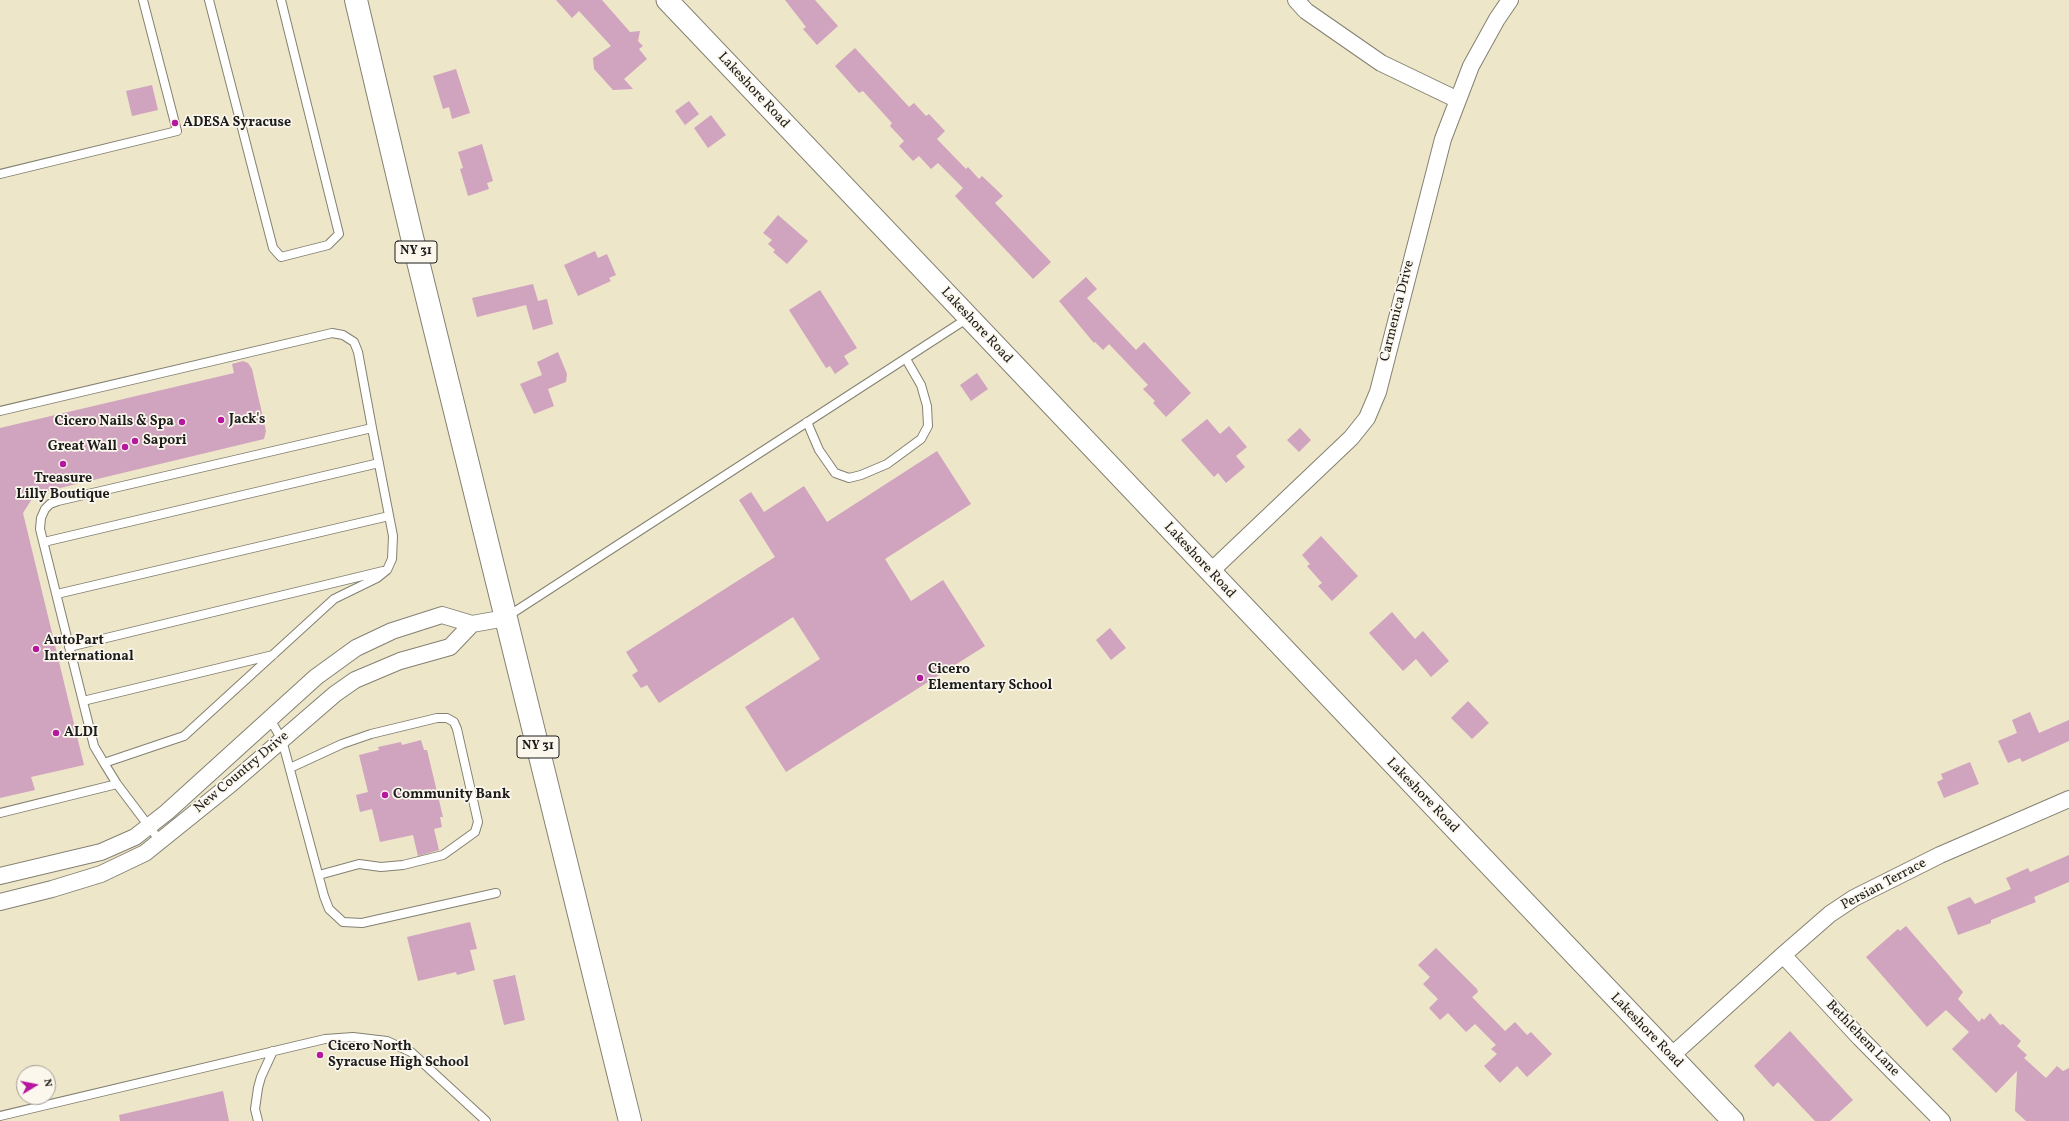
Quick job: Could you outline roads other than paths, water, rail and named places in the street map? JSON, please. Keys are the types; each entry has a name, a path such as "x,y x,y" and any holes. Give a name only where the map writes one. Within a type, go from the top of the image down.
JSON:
{"main road":[{"name":"NY 31","path":"356,0 412,237 630,1121"}],"street":[{"name":"Lakeshore Road","path":"667,0 1670,1057 1733,1121"},
{"path":"1296,0 1306,11 1381,63 1458,100"},
{"name":"Carmenica Drive","path":"1210,572 1351,438 1366,418 1378,392 1443,139 1471,66 1510,0"},
{"name":"New Country Drive","path":"0,876 101,852 135,837 316,677 356,648 392,631 442,615 472,624 506,618"},
{"name":"New Country Drive","path":"0,902 52,889 101,874 145,853 232,783 335,694 355,680 400,661 450,647 472,624"},
{"name":"Persian Terrace","path":"1670,1057 1830,914 1854,898 1940,855 2069,799"},
{"name":"Bethlehem Lane","path":"1783,955 1860,1038 1942,1121"}],"lane":[{"path":"0,174 177,131 143,0"},
{"path":"209,0 272,248 281,257 328,245 339,234 281,0"},
{"path":"506,618 969,318"},
{"path":"0,412 332,333 343,335 354,342 358,352 393,536 392,560 387,570 378,578 334,599 184,736 104,763"},
{"path":"807,422 819,450 835,473 849,478 862,476 887,464 922,439 928,426 928,406 921,385 906,358"},
{"path":"160,841 117,784 94,746 40,529 41,518 45,509 50,504 58,501 372,428"},
{"path":"44,542 379,463"},
{"path":"57,594 389,516"},
{"path":"70,647 387,570"},
{"path":"83,700 274,655"},
{"path":"270,718 282,740 329,909 343,922 362,923 496,893"},
{"path":"290,768 342,744 371,734 437,718 447,718 454,722 457,729 477,817 475,832 443,854 403,865 381,867 359,864 319,875"},
{"path":"0,813 117,784"},
{"path":"0,1116 273,1051 335,1038 353,1037 387,1042 411,1052 486,1121"},
{"path":"258,1121 255,1109 258,1088 261,1077 273,1051"}],"place":[{"name":"ADESA Syracuse","path":"175,123"},
{"name":"Jack's","path":"221,420"},
{"name":"Cicero Nails & Spa","path":"182,422"},
{"name":"Sapori","path":"135,441"},
{"name":"Great Wall","path":"125,447"},
{"name":"Treasure Lilly Boutique","path":"63,464"},
{"name":"AutoPart International","path":"36,649"},
{"name":"Cicero Elementary School","path":"920,678"},
{"name":"ALDI","path":"56,733"},
{"name":"Community Bank","path":"385,795"},
{"name":"Cicero North Syracuse High School","path":"320,1055"}]}
